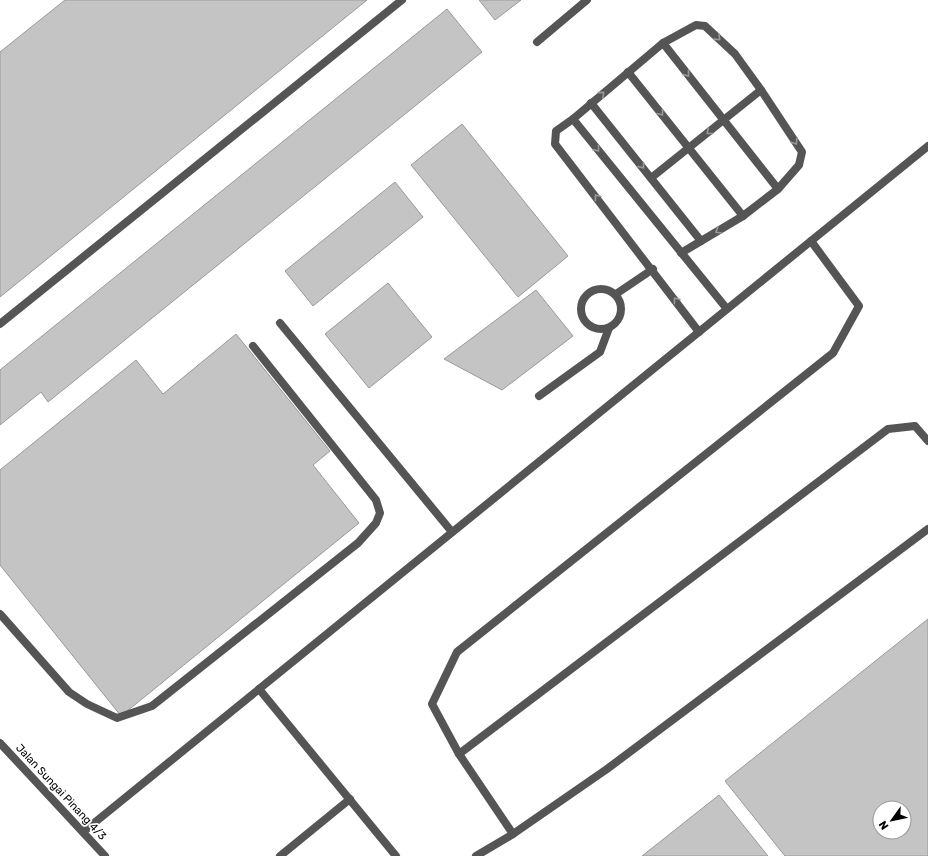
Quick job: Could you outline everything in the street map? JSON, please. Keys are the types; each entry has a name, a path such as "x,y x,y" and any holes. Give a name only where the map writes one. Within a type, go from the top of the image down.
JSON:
{"street":[{"path":"0,324 402,0"},
{"path":"537,42 587,0"},
{"path":"681,253 742,216 778,189 799,165 802,152 735,54 705,26 696,25 663,43 573,119 556,130 555,144 700,332"},
{"path":"663,43 778,189"},
{"path":"628,72 742,216"},
{"path":"651,178 761,90"},
{"path":"592,103 701,241"},
{"path":"573,119 727,310"},
{"path":"83,832 928,146"},
{"path":"513,834 458,754 432,704 458,652 833,353 859,306 811,241"},
{"path":"616,294 652,269"},
{"path":"598,288 607,289 616,294 621,303 621,313 617,322 609,328 599,329 590,326 583,319 580,309 582,300 588,292 598,288"},
{"path":"280,324 452,532"},
{"path":"539,396 600,352 609,328"},
{"path":"0,614 69,692 87,704 117,718 152,706 358,543 376,523 380,513 376,500 253,346"},
{"path":"458,754 888,429 915,426 928,441"},
{"path":"476,856 513,834 607,769 928,529"},
{"path":"259,689 396,856"},
{"name":"Jalan Sungai Pinang 4/3","path":"0,743 105,856"},
{"path":"280,856 350,799"}],"building":[{"path":"65,0 367,0 0,297 0,52"},
{"path":"479,0 521,0 495,20"},
{"path":"447,9 482,52 48,402 41,392 0,425 0,370"},
{"path":"462,124 568,256 518,297 411,165"},
{"path":"395,182 423,217 313,306 285,271"},
{"path":"388,283 432,337 369,388 325,334"},
{"path":"536,290 573,336 502,390 444,359"},
{"path":"236,334 330,451 313,465 359,523 121,716 0,565 0,470 136,360 163,394"},
{"path":"928,619 928,856 785,856 725,781"},
{"path":"719,795 768,856 642,856"}]}
